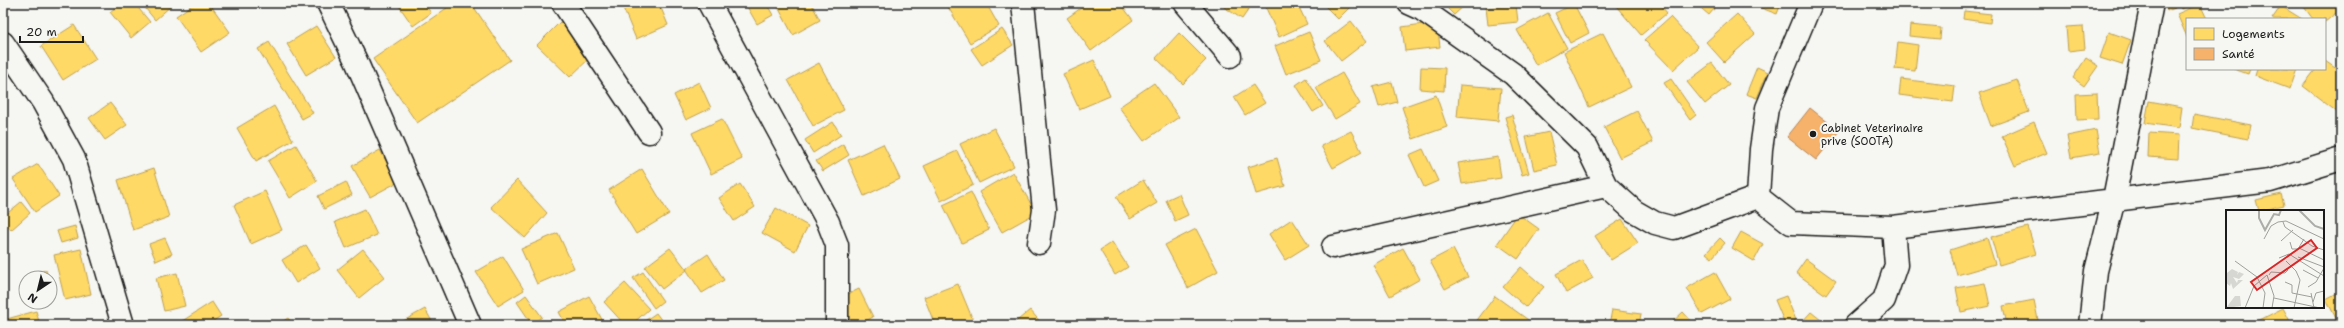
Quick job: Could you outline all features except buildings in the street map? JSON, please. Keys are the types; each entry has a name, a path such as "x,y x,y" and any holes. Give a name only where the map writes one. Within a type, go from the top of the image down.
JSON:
{"street":[{"path":"328,3 357,63 470,325"},
{"path":"563,3 649,132"},
{"path":"709,3 828,222 837,245 837,325"},
{"path":"1023,3 1044,210 1039,243"},
{"path":"1185,3 1230,56"},
{"path":"1409,3 1420,8 1513,74 1587,148 1606,186 1634,211 1655,223 1674,228 1758,197"},
{"path":"1758,197 1761,149 1767,108 1811,3"},
{"path":"2090,325 2096,271 2114,199 2152,3"},
{"path":"3,43 43,102 74,159 123,325"},
{"path":"1758,197 1791,223 1893,227 2270,181 2341,159"},
{"path":"1332,247 1606,186"},
{"path":"1856,325 1884,300 1896,265 1893,227"}],"place":[{"name":"Cabinet Veterinaire prive (SOOTA)","path":"1813,134"}]}
